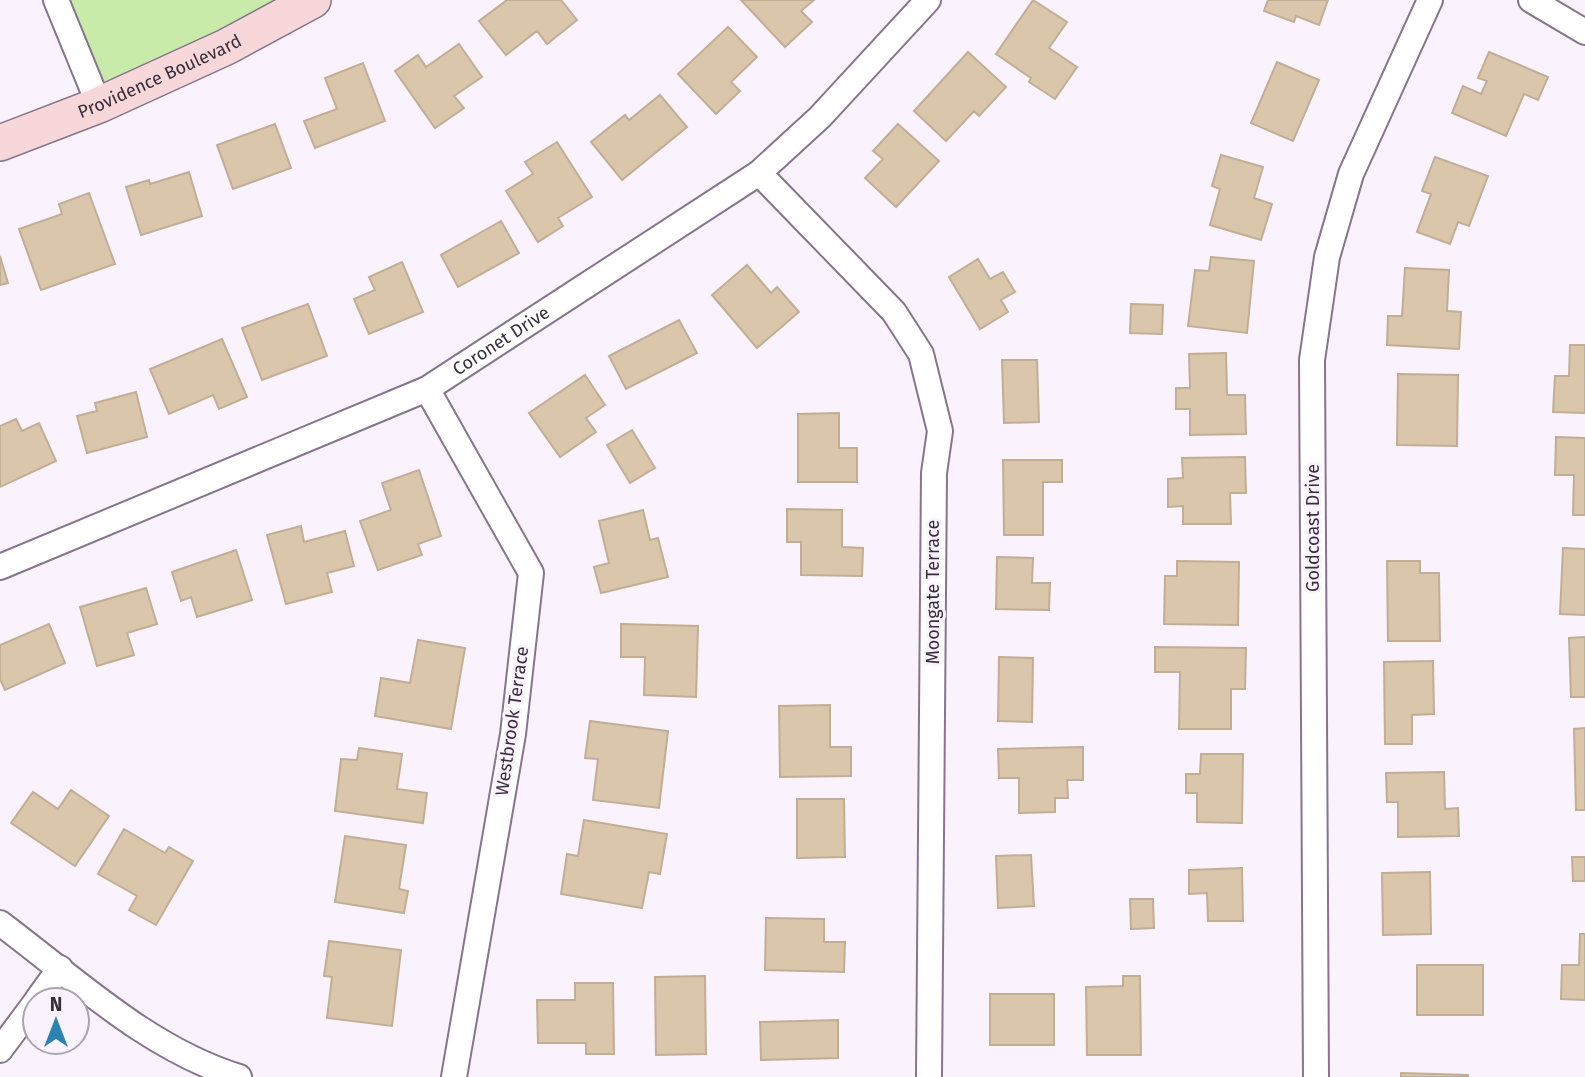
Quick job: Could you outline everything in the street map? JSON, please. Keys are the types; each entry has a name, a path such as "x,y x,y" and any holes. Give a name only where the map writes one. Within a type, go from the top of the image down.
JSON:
{"main road":[{"name":"Providence Boulevard","path":"0,143 99,105 226,47 313,0"}],"street":[{"path":"56,0 99,105"},
{"name":"Coronet Drive","path":"0,567 426,389 759,173 820,117 928,0"},
{"name":"Goldcoast Drive","path":"1316,1077 1312,360 1327,257 1351,174 1430,0"},
{"path":"1531,0 1585,32"},
{"name":"Moongate Terrace","path":"759,173 894,312 922,354 940,430 934,473 929,1077"},
{"name":"Westbrook Terrace","path":"426,389 531,573 513,734 454,1077"},
{"path":"0,923 132,1025 207,1067 239,1077"},
{"path":"47,986 60,968"},
{"path":"0,1050 21,1021"}],"green space":[{"path":"71,0 281,0 220,32 105,85"}],"building":[{"path":"507,0 561,0 577,20 547,44 537,31 506,55 479,21"},
{"path":"741,0 814,0 801,11 812,22 785,47"},
{"path":"1033,0 1067,22 1049,48 1077,67 1055,99 1029,82 1031,78 996,54"},
{"path":"1268,0 1328,0 1319,25 1296,16 1294,22 1264,11"},
{"path":"728,27 757,57 731,82 740,91 716,114 678,74"},
{"path":"459,44 482,77 454,96 464,108 435,128 395,71 418,55 426,67"},
{"path":"968,52 1006,87 979,116 974,111 946,141 914,111"},
{"path":"1489,52 1548,77 1538,100 1524,94 1506,136 1452,113 1463,86 1481,94 1487,81 1478,78"},
{"path":"1277,62 1319,80 1293,141 1251,123"},
{"path":"363,63 385,121 315,148 304,121 337,109 325,78"},
{"path":"660,95 687,127 622,180 591,142 625,115 629,120"},
{"path":"275,124 291,168 233,189 217,145"},
{"path":"898,124 939,161 896,207 865,178 883,159 873,151"},
{"path":"557,142 592,197 558,218 563,226 538,242 506,191 533,174 525,162"},
{"path":"1221,155 1263,167 1254,198 1272,204 1261,240 1210,225 1220,189 1212,186"},
{"path":"1435,157 1488,176 1469,226 1458,222 1450,244 1417,232 1431,194 1422,191"},
{"path":"189,172 202,216 141,235 126,187 149,180 150,184"},
{"path":"89,193 115,264 41,290 19,229 62,214 59,204"},
{"path":"501,221 519,253 458,287 441,255"},
{"path":"0,256 8,283 0,285"},
{"path":"1211,257 1254,261 1247,333 1188,326 1195,270 1209,271"},
{"path":"978,259 990,279 1003,272 1015,292 1001,300 1008,312 980,329 949,277"},
{"path":"402,262 423,312 369,334 354,299 375,290 369,277"},
{"path":"747,265 771,293 777,287 799,312 757,348 712,295"},
{"path":"1405,268 1449,270 1447,311 1461,312 1459,349 1387,345 1388,316 1402,316"},
{"path":"308,304 327,356 262,380 242,328"},
{"path":"1131,304 1163,305 1162,334 1130,333"},
{"path":"679,320 697,353 626,389 609,356"},
{"path":"222,339 247,397 219,409 213,395 169,414 150,369"},
{"path":"1570,345 1585,345 1585,413 1553,412 1555,376 1569,376"},
{"path":"1226,353 1227,395 1245,395 1246,434 1190,435 1190,409 1176,409 1176,388 1190,388 1189,354"},
{"path":"1002,360 1037,360 1039,422 1004,423"},
{"path":"1398,374 1458,375 1457,446 1397,445"},
{"path":"585,375 605,405 586,418 596,432 560,457 529,413"},
{"path":"136,392 147,437 87,453 77,416 97,411 95,403"},
{"path":"839,413 839,448 857,448 857,482 798,482 798,414"},
{"path":"16,419 22,431 39,423 56,461 0,487 0,426"},
{"path":"632,430 655,468 630,483 607,445"},
{"path":"1556,437 1585,438 1585,515 1573,515 1574,475 1555,475"},
{"path":"1245,457 1246,493 1230,493 1231,524 1183,524 1183,506 1168,507 1168,479 1183,478 1182,458"},
{"path":"1003,460 1062,460 1062,482 1043,482 1043,535 1004,535"},
{"path":"419,470 441,536 418,544 422,555 378,570 360,521 391,510 382,483"},
{"path":"787,509 842,510 842,547 863,548 862,576 801,575 801,542 787,542"},
{"path":"643,510 650,540 658,538 668,577 601,593 594,567 609,563 599,521"},
{"path":"301,526 304,542 345,531 354,566 327,573 332,592 286,604 267,535"},
{"path":"1563,548 1585,549 1585,615 1560,614"},
{"path":"236,550 252,600 197,617 191,597 181,601 172,572"},
{"path":"997,557 1033,558 1032,583 1050,583 1049,610 996,609"},
{"path":"1177,561 1239,562 1238,625 1164,624 1165,576 1177,576"},
{"path":"1387,561 1420,561 1420,573 1439,573 1440,641 1388,641"},
{"path":"146,588 157,624 127,633 134,655 97,666 80,607"},
{"path":"49,624 65,663 5,690 0,679 0,645"},
{"path":"621,624 698,626 696,697 644,695 645,657 621,657"},
{"path":"1585,637 1585,697 1571,697 1569,638"},
{"path":"418,640 465,648 451,729 375,716 381,678 410,683"},
{"path":"1155,647 1246,648 1245,689 1231,689 1231,729 1179,729 1180,672 1155,672"},
{"path":"999,657 1033,658 1032,722 998,721"},
{"path":"1433,661 1434,714 1412,715 1412,744 1385,744 1384,662"},
{"path":"830,705 830,747 851,747 851,776 780,777 779,706"},
{"path":"590,721 668,731 659,808 593,800 598,759 585,758"},
{"path":"1585,728 1585,810 1576,810 1574,729"},
{"path":"1083,747 1083,780 1067,780 1068,798 1055,798 1055,812 1019,813 1019,778 999,778 998,749"},
{"path":"359,748 402,754 397,789 427,793 423,823 335,811 341,759 357,760"},
{"path":"1201,754 1243,754 1242,823 1197,822 1197,793 1186,793 1186,774 1200,774"},
{"path":"1444,772 1445,809 1458,808 1459,836 1398,837 1398,802 1387,802 1386,773"},
{"path":"71,790 109,816 75,866 11,823 33,792 58,809"},
{"path":"797,799 844,799 845,857 797,858"},
{"path":"584,820 667,834 660,874 649,872 642,908 561,894 567,854 578,856"},
{"path":"124,829 165,853 169,847 193,861 156,925 129,910 137,896 98,874"},
{"path":"345,836 406,845 399,889 408,891 404,913 335,902"},
{"path":"1031,855 1034,906 998,908 996,856"},
{"path":"1572,857 1585,857 1585,881 1573,881"},
{"path":"1242,868 1243,921 1208,921 1207,893 1189,894 1189,870"},
{"path":"1430,872 1431,934 1383,935 1382,873"},
{"path":"1130,899 1153,899 1154,928 1131,929"},
{"path":"766,918 824,919 824,942 845,942 844,972 765,970"},
{"path":"1580,934 1585,934 1585,1000 1561,999 1562,965 1579,965"},
{"path":"329,941 401,950 392,1026 327,1018 332,977 324,976"},
{"path":"1417,965 1483,965 1483,1015 1417,1015"},
{"path":"705,976 706,1054 656,1055 655,977"},
{"path":"1123,976 1140,976 1141,1055 1087,1055 1086,987 1123,986"},
{"path":"575,983 613,983 614,1054 586,1054 586,1043 538,1043 537,1000 575,1000"},
{"path":"990,994 1054,994 1054,1045 990,1045"},
{"path":"838,1020 838,1058 761,1060 760,1022"},
{"path":"1401,1073 1468,1075 1468,1077 1401,1077"}]}
